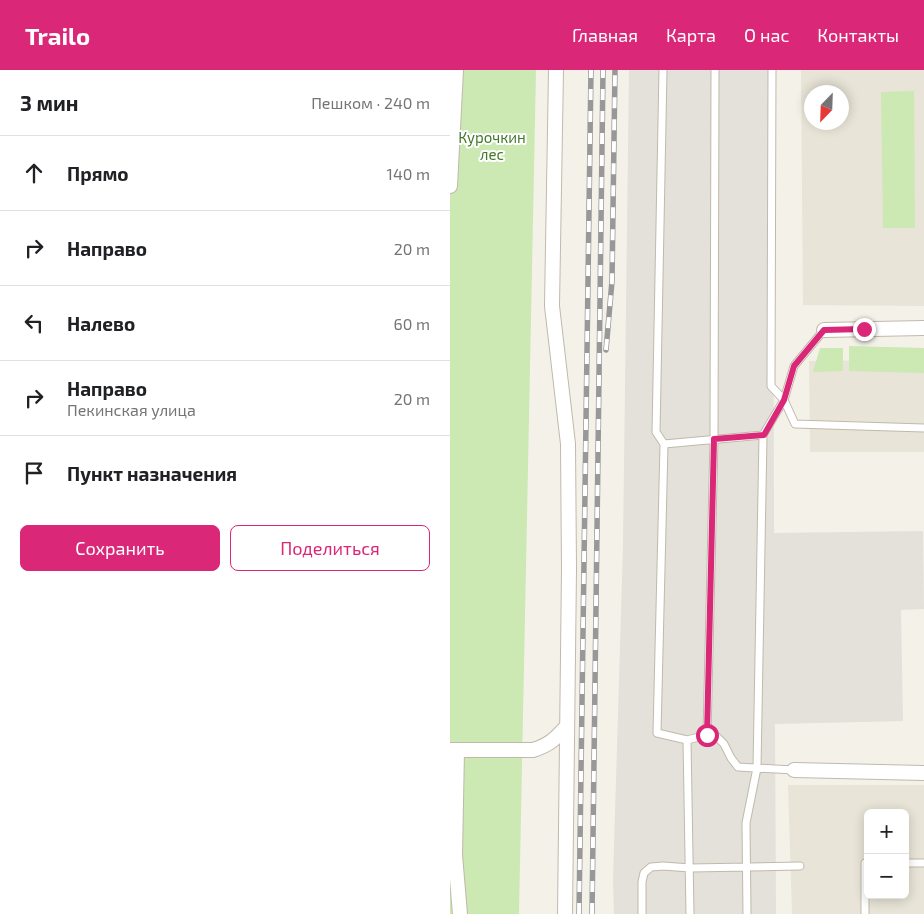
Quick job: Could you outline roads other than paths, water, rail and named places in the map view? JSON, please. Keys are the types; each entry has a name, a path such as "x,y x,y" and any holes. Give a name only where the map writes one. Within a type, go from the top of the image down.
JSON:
{"street":[{"path":"450,186 456,70"},
{"path":"556,70 552,306 568,444 569,569 565,914"},
{"path":"824,330 924,328"},
{"path":"460,914 455,855 454,750 533,750 544,747 555,739 567,726"},
{"path":"794,770 924,773"}],"lane":[{"path":"663,70 656,432 664,444 657,733 687,740 707,735 718,737 738,767 794,770"},
{"path":"707,735 714,439 714,70"},
{"path":"772,70 771,386 784,400 795,424 924,428"},
{"path":"747,914 746,822 757,768 764,435 784,400 794,366 824,330"},
{"path":"664,444 764,435"},
{"path":"687,740 690,914"},
{"path":"909,863 924,863"},
{"path":"642,914 642,882 644,873 651,867 747,868 800,866"},
{"path":"865,899 865,914"}],"railway":[{"path":"579,914 591,70"},
{"path":"592,914 603,70"},
{"path":"606,350 612,281 615,70"}],"park label":[{"name":"Курочкин лес","path":"492,146"}]}
